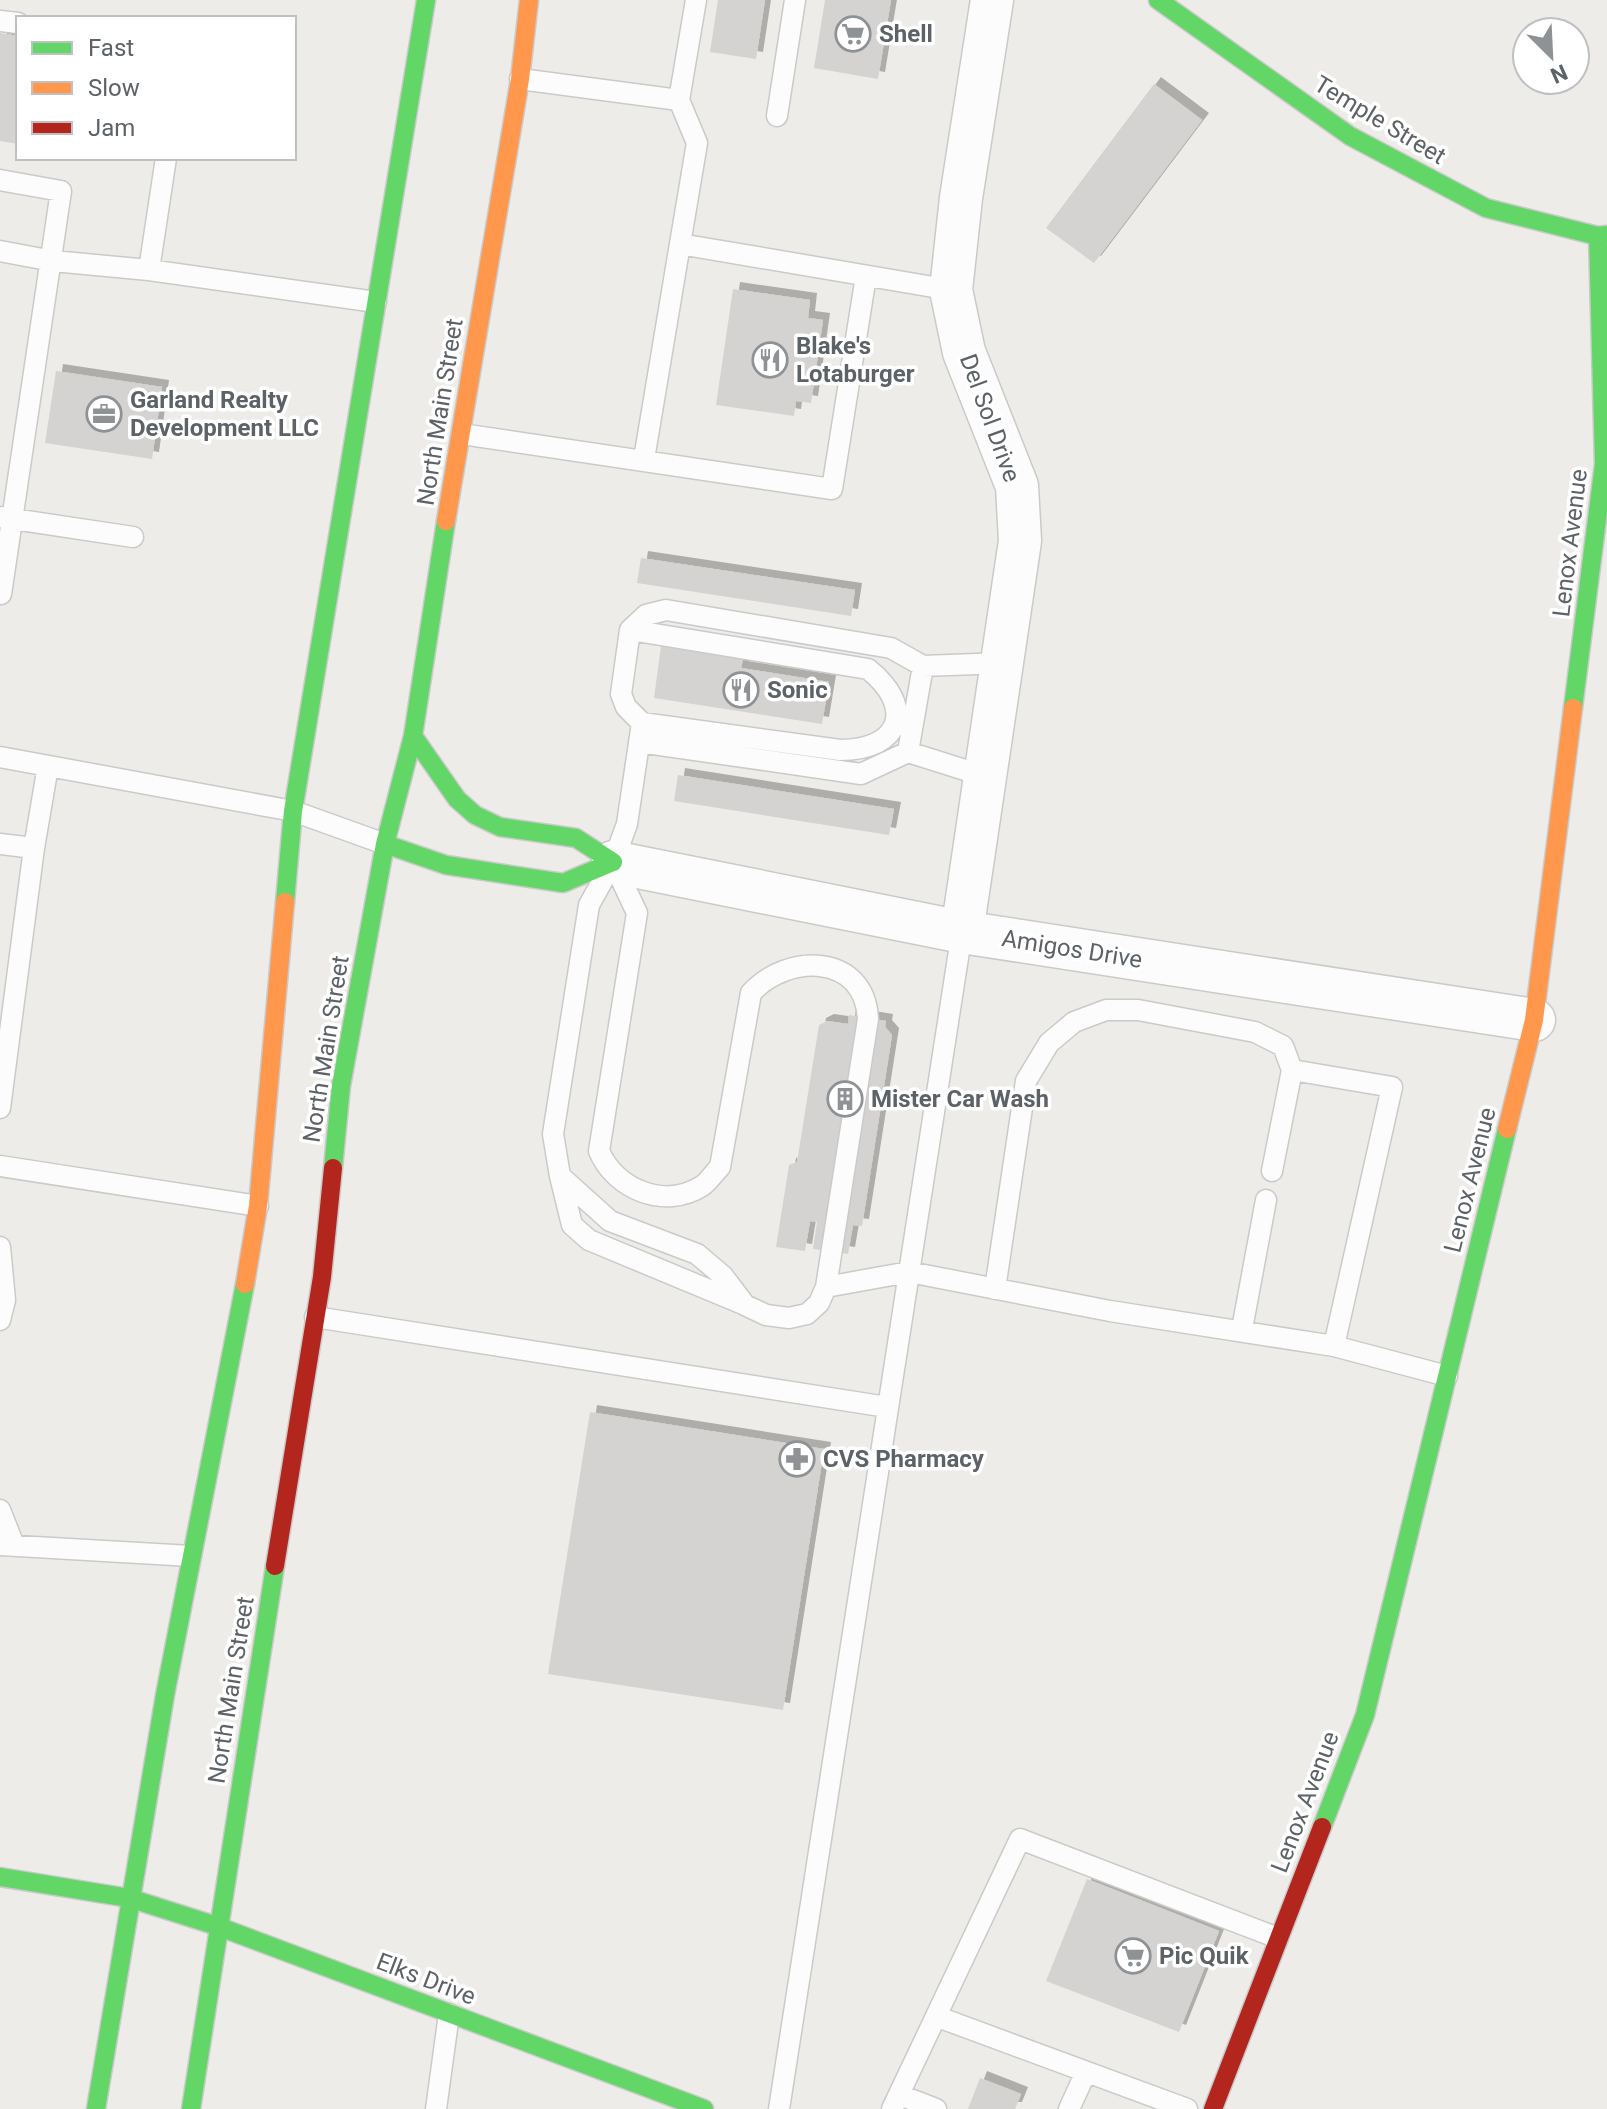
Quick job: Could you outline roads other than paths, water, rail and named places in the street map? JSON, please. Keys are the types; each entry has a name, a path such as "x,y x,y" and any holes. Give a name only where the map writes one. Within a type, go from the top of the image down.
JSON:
{"main road":[{"name":"North Main Street","path":"96,2109 129,1898 258,1206 293,811 426,0"},
{"name":"North Main Street","path":"191,2109 217,1926 322,1277 341,1086 385,844 413,736 462,434 475,333 520,79 529,0"},
{"name":"Temple Street","path":"1158,0 1350,136 1486,208 1603,236"},
{"name":"Lenox Avenue","path":"1213,2109 1365,1715 1534,1020 1604,464 1603,236"},
{"path":"413,736 457,799 475,815 500,827 576,838 613,862"},
{"path":"385,844 446,865 563,883 613,862"},
{"name":"Elks Drive","path":"0,1877 129,1898 217,1926 704,2109"}],"street":[{"name":"Del Sol Drive","path":"962,932 1020,541 1017,486 964,352 951,290 961,198 992,0"},
{"name":"Amigos Drive","path":"613,862 962,932 1534,1020"}],"lane":[{"path":"644,459 697,143 679,100 696,0"},
{"path":"777,116 795,0"},
{"path":"520,79 679,100"},
{"path":"149,270 166,160"},
{"path":"0,180 61,191 53,261 7,518 0,596"},
{"path":"680,244 951,290"},
{"path":"0,251 53,261 149,270 376,302"},
{"path":"462,434 832,489 866,276"},
{"path":"7,518 133,537"},
{"path":"613,862 637,913 599,1151 608,1172 626,1186 650,1194 675,1195 702,1186 720,1167 751,993 766,977 792,968 842,970 856,981 867,1001 868,1019 826,1287 819,1303 807,1314 789,1318 766,1315 589,1240 572,1225 553,1134 589,905 613,862 627,824 640,732 621,694 630,630 646,615 666,610 891,648 923,666 1003,663"},
{"path":"630,630 868,669 885,682 896,701 896,722 886,740 864,750 640,732"},
{"path":"908,752 923,666"},
{"path":"640,732 861,774 908,752 984,776"},
{"path":"0,757 293,811 385,844"},
{"path":"0,1108 34,848 48,766"},
{"path":"0,844 34,848"},
{"path":"779,2109 962,932"},
{"path":"995,1289 1026,1081 1049,1043 1074,1022 1106,1010 1138,1010 1255,1032 1283,1046 1292,1070 1272,1171"},
{"path":"1292,1070 1392,1087 1334,1346"},
{"path":"0,1166 258,1206"},
{"path":"560,1176 610,1221 697,1254 723,1276 745,1305"},
{"path":"1242,1329 1266,1200"},
{"path":"0,1247 5,1300 0,1320"},
{"path":"826,1287 909,1272 1110,1311 1242,1329 1334,1346 1447,1376"},
{"path":"315,1317 887,1407"},
{"path":"0,1510 7,1545 191,1556"},
{"path":"936,2109 896,2102 1020,1839 1278,1938"},
{"path":"436,2109 449,2014"},
{"path":"938,2017 1187,2109"},
{"path":"1069,2109 1086,2072"}],"place":[{"name":"Shell","path":"853,34"},
{"name":"Blake's Lotaburger","path":"770,360"},
{"name":"Garland Realty Development LLC","path":"104,414"},
{"name":"Sonic","path":"741,690"},
{"name":"Mister Car Wash","path":"845,1099"},
{"name":"CVS Pharmacy","path":"797,1459"},
{"name":"Pic Quik","path":"1133,1956"}]}
